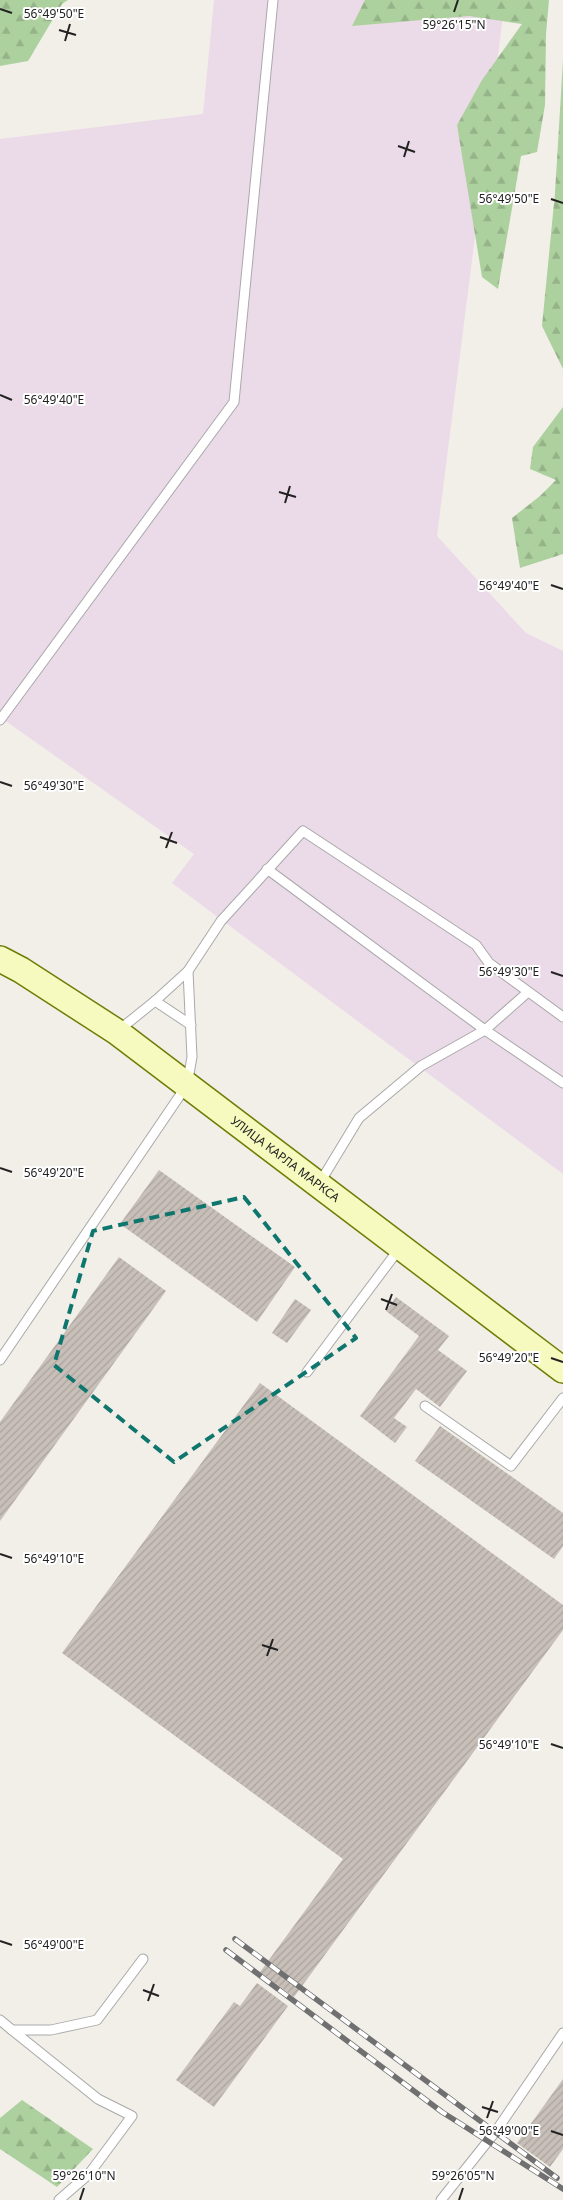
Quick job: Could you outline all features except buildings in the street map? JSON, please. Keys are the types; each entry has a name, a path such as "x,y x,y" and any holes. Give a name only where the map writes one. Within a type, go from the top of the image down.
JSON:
{"main road":[{"name":"УЛИЦА КАРЛА МАРКСА","path":"0,959 21,970 117,1032 563,1370"}],"lane":[{"path":"0,720 234,402 273,0"},
{"path":"117,1032 188,971 221,921 303,831 476,945 489,963 563,1017"},
{"path":"267,869 485,1030 563,1083"},
{"path":"0,1360 186,1085 192,1057 188,971"},
{"path":"318,1184 359,1118 421,1066 485,1030 528,992"},
{"path":"155,1001 191,1025"},
{"path":"307,1372 401,1247"},
{"path":"425,1406 511,1466 563,1398"},
{"path":"12,2030 51,2030 97,2020 143,1959"},
{"path":"0,2020 98,2099 132,2116 88,2174 59,2200"},
{"path":"442,2200 496,2131 563,2033"}],"highlighted area":[{"path":"244,1197 356,1338 174,1462 54,1365 93,1231"}],"shaded area":[{"path":"214,0 505,0 437,536 526,633 563,651 563,1174 172,883 194,854 0,717 0,139 203,114"}],"green space":[{"path":"0,0 68,0 62,4 28,61 0,66"},
{"path":"365,0 549,0 546,34 545,105 537,152 521,156 498,289 482,277 457,125 482,80 522,24 469,16 352,26"},
{"path":"563,60 563,369 542,326 555,193"},
{"path":"563,407 563,554 520,568 512,518 540,496 556,480 530,469 533,447"},
{"path":"22,2100 93,2149 57,2187 0,2149 0,2118"}],"railway":[{"path":"235,1939 557,2178"},
{"path":"226,1950 442,2112 563,2189"}]}
